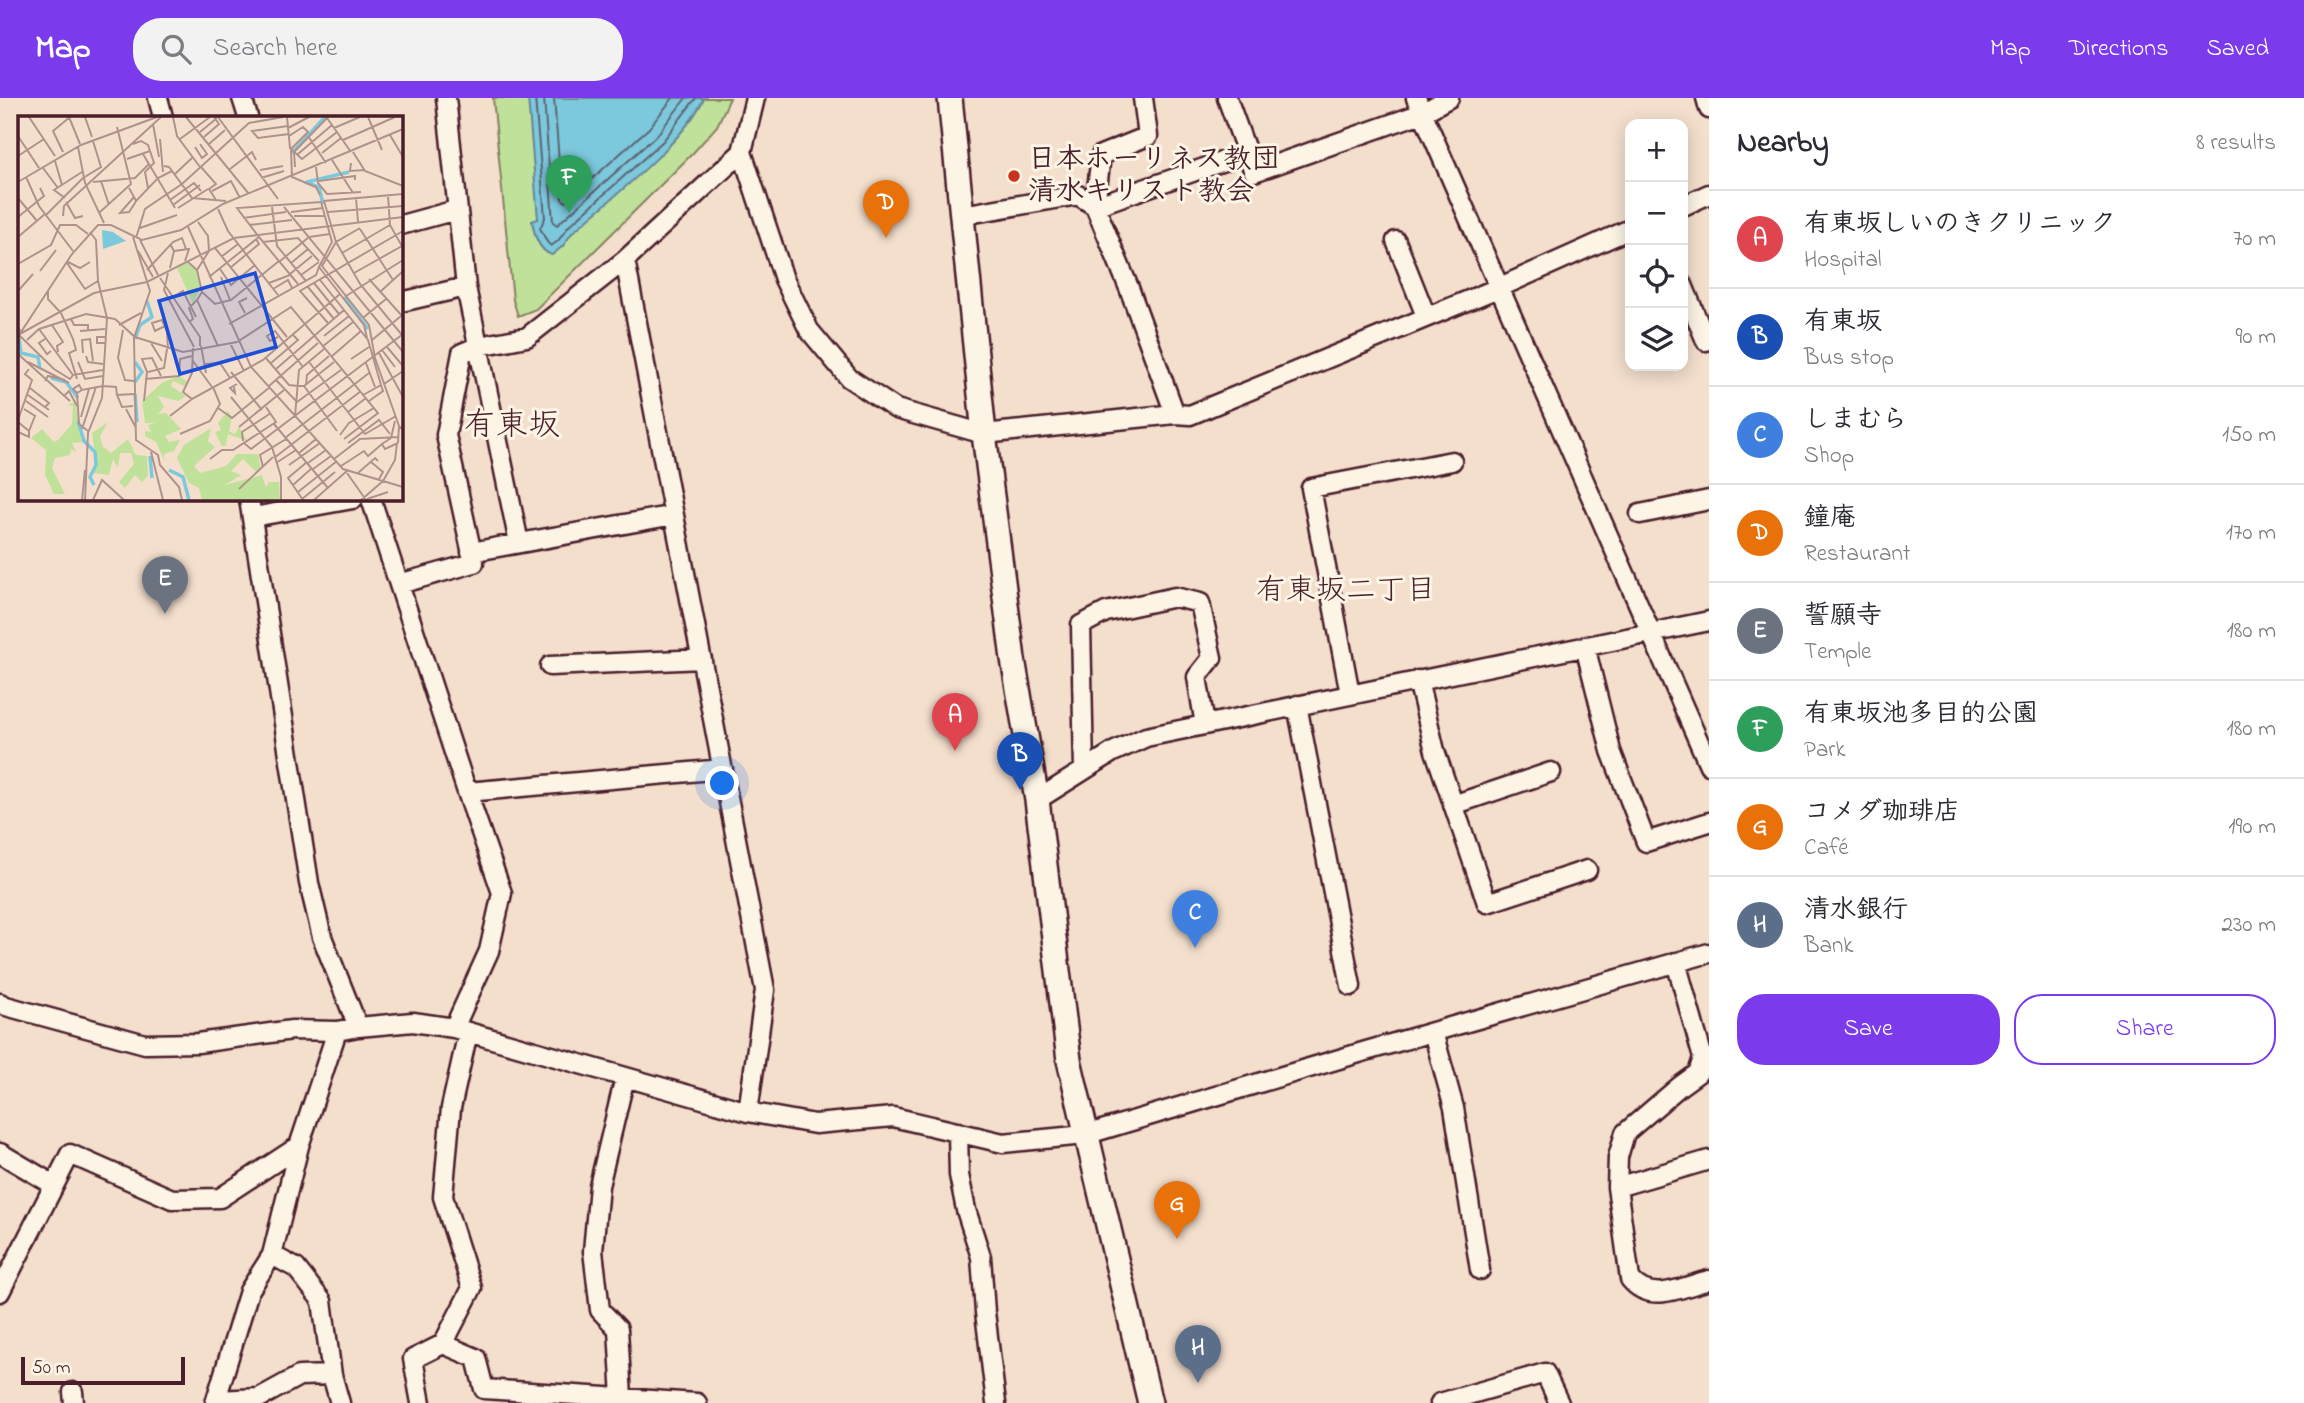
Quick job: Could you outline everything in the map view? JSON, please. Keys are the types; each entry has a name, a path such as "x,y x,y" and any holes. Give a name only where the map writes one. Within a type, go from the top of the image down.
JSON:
{"street":[{"path":"159,98 163,116"},
{"path":"446,98 466,287 519,544"},
{"path":"755,98 743,152 784,279 809,330 849,378 896,409 984,434 1175,414 1190,415 1498,288 1625,231"},
{"path":"950,98 984,434 1013,659 1037,800 1069,1060 1150,1403"},
{"path":"1143,98 1148,136 1101,155 1094,206 1129,288 1175,414"},
{"path":"1227,98 1254,172 1419,106 1449,98"},
{"path":"1706,98 1709,109"},
{"path":"1419,106 1709,765"},
{"path":"399,584 474,562 446,435 462,353 479,346 527,337 625,260 743,152"},
{"path":"1094,206 1247,153"},
{"path":"1688,204 1709,194"},
{"path":"962,215 1078,195 1094,206"},
{"path":"402,225 456,211"},
{"path":"1396,241 1426,316"},
{"path":"625,260 765,990 748,1112"},
{"path":"402,302 466,287"},
{"path":"1688,297 1706,341 1709,340"},
{"path":"1350,694 1311,488 1452,461"},
{"path":"249,500 309,883 322,937 358,1027"},
{"path":"253,517 347,500"},
{"path":"371,500 502,893 489,951 461,1030 443,1197 472,1288 443,1344 413,1359 421,1403"},
{"path":"1640,514 1709,500"},
{"path":"471,552 674,515"},
{"path":"1084,770 1081,625 1106,612 1175,597 1200,603 1212,659 1197,677 1205,724"},
{"path":"1037,800 1112,752 1146,737 1709,621"},
{"path":"1585,646 1611,751 1646,842 1709,822"},
{"path":"551,666 702,659"},
{"path":"1418,680 1435,751 1487,904 1587,870"},
{"path":"1297,705 1351,986"},
{"path":"467,792 723,769"},
{"path":"1453,805 1551,772"},
{"path":"0,1003 145,1044 198,1043 292,1030 337,1031 413,1022 461,1030 748,1112 814,1124 893,1117 1003,1143 1085,1135 1709,953"},
{"path":"1676,962 1703,1058 1698,1073 1625,1133 1618,1157 1617,1187 1630,1279 1638,1290 1655,1294 1709,1280"},
{"path":"332,1375 299,1376 259,1398 216,1401 249,1291 272,1255 299,1146 337,1031"},
{"path":"1433,1032 1454,1108 1479,1270"},
{"path":"622,1398 618,1329 600,1310 593,1251 599,1186 625,1077"},
{"path":"958,1132 964,1198 981,1257 996,1403"},
{"path":"0,1292 69,1154 172,1199 220,1198 299,1146"},
{"path":"0,1153 54,1185"},
{"path":"1617,1187 1709,1160"},
{"path":"272,1255 296,1268 322,1301 332,1375 340,1403"},
{"path":"443,1344 475,1357 484,1389 594,1400 622,1398 697,1403"},
{"path":"1440,1403 1545,1373 1559,1403"}],"green space":[{"path":"493,98 730,98 717,126 693,153 536,309 518,316 513,300"}],"water":[{"path":"528,98 704,98 694,115 663,152 572,233 552,255 540,246 532,221 538,219"}],"place":[{"name":"日本ホーリネス教団 清水キリスト教会","path":"1014,176"},
{"name":"有東坂池多目的公園","path":"569,213"},
{"name":"鐘庵","path":"886,238"},
{"name":"誓願寺","path":"165,614"},
{"name":"有東坂しいのきクリニック","path":"955,751"},
{"name":"有東坂","path":"1020,790"},
{"name":"しまむら","path":"1195,948"},
{"name":"コメダ珈琲店","path":"1177,1239"},
{"name":"清水銀行","path":"1198,1383"}],"district":[{"name":"有東坂","path":"512,426"},
{"name":"有東坂二丁目","path":"1346,592"}]}
